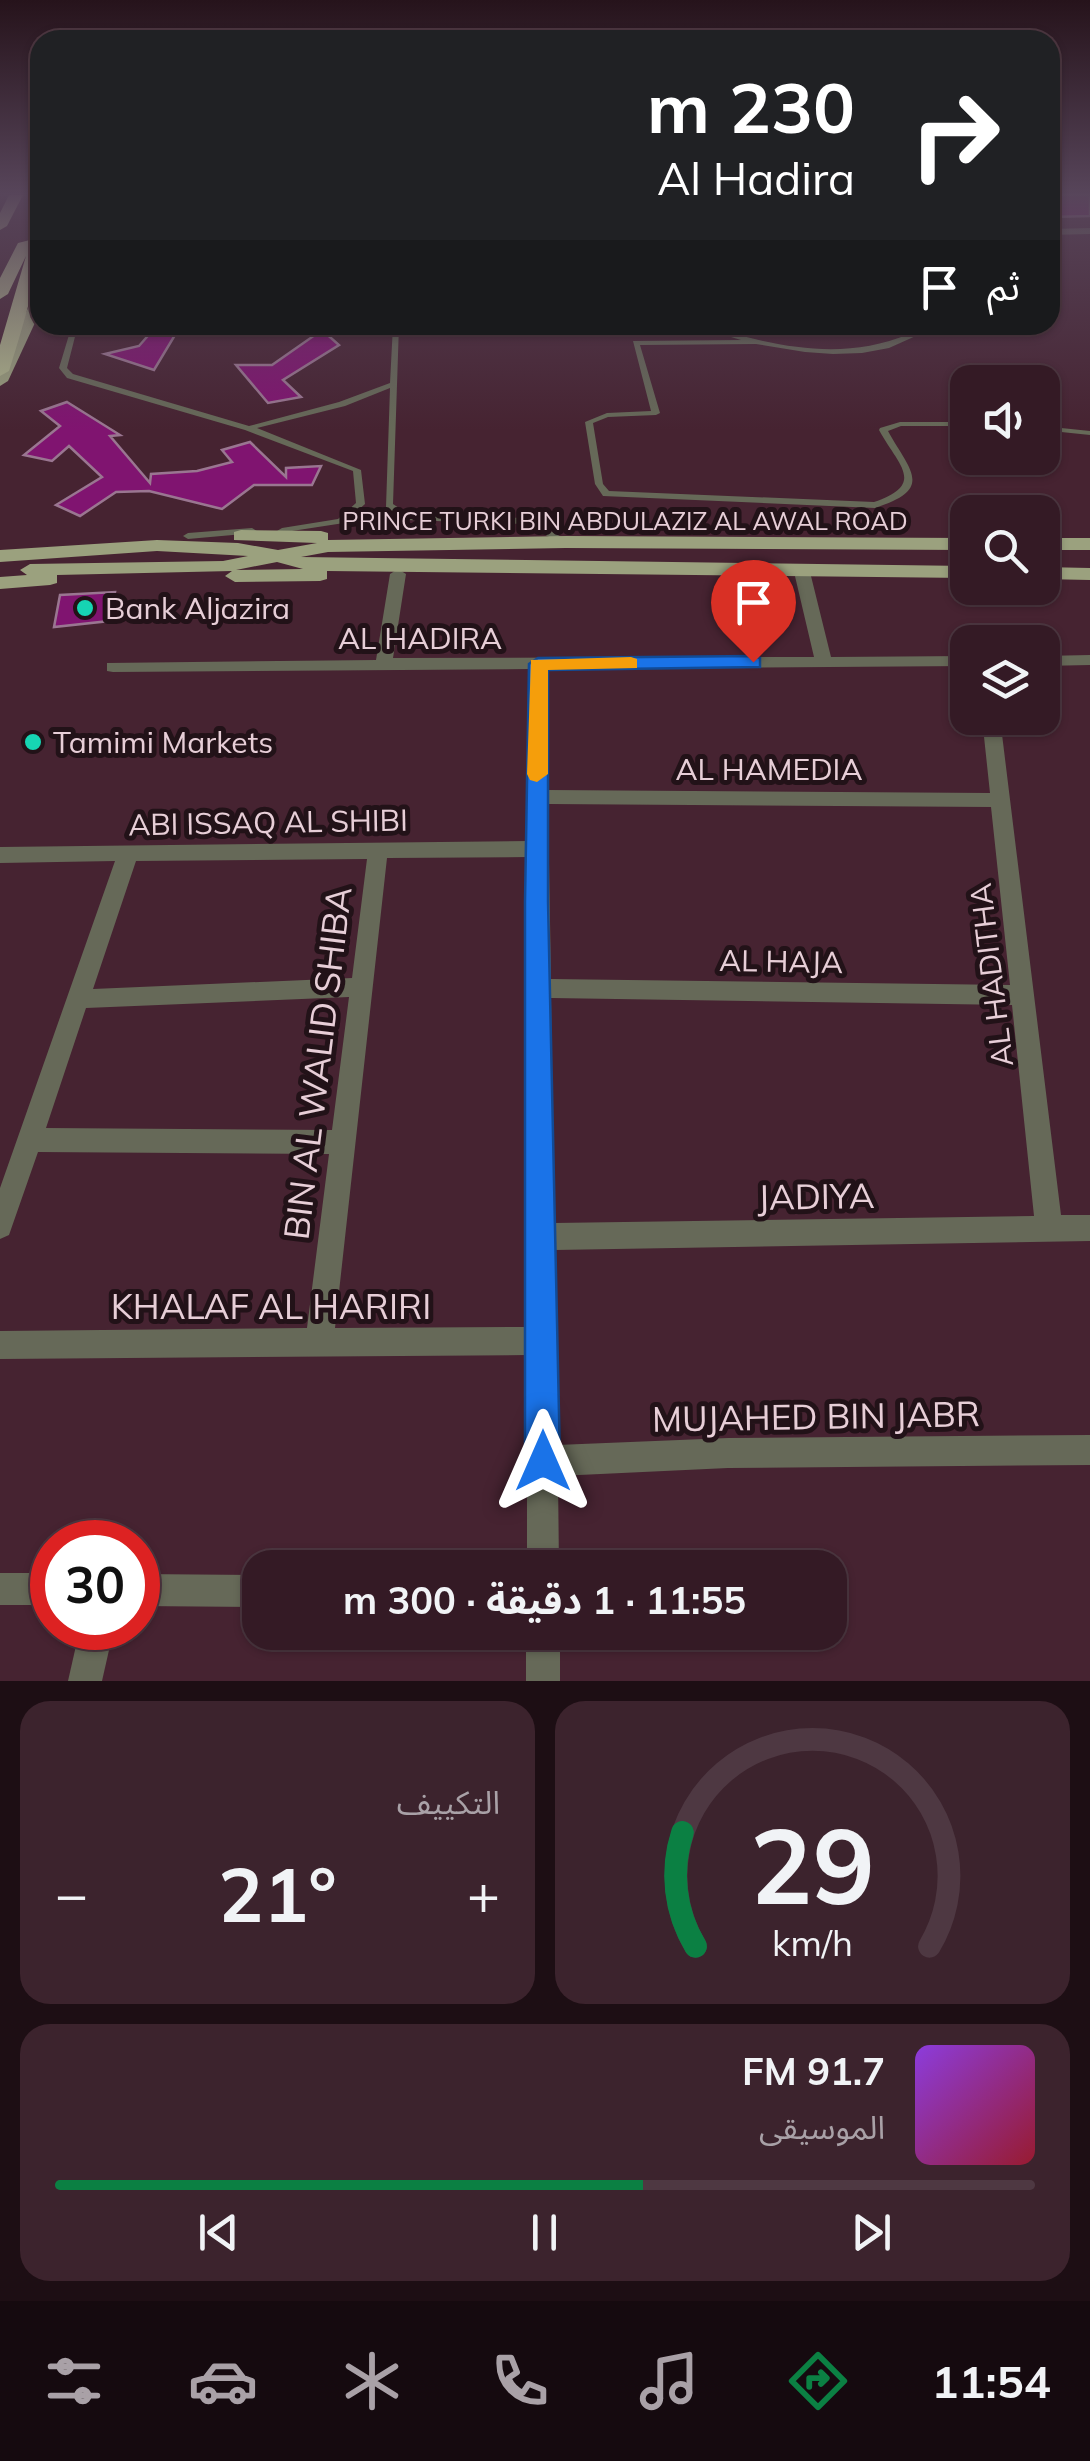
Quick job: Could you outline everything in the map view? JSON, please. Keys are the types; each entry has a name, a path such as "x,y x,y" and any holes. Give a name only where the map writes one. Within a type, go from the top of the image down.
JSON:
{"highway":[{"path":"0,371 30,274"}],"main road":[{"path":"0,381 30,319"},
{"path":"0,545 188,536 566,542"},
{"name":"PRINCE TURKI BIN ABDULAZIZ AL AWAL ROAD","path":"0,574 223,567 328,546 566,542 950,544"},
{"path":"1060,544 1090,544"},
{"name":"PRINCE TURKI BIN ABDULAZIZ AL AWAL ROAD","path":"0,556 85,550 238,548 284,555 308,565 950,572"},
{"path":"0,583 66,578 598,568"},
{"path":"1060,573 1090,574"}],"street":[{"path":"802,572 824,662"},
{"path":"398,574 384,663 538,664 543,1550"},
{"path":"1060,660 1090,660"},
{"name":"AL HADIRA","path":"113,667 950,661"},
{"name":"AL HADITHA","path":"993,735 1050,1227"},
{"name":"AL HAMEDIA","path":"537,797 1001,800"},
{"name":"ABI ISSAQ AL SHIBI","path":"0,855 537,850"},
{"name":"BIN AL WALID SHIBA","path":"319,1343 378,851"},
{"path":"0,1226 128,854"},
{"path":"79,999 362,987"},
{"name":"AL HAJA","path":"538,988 1023,994"},
{"path":"30,1140 343,1142"},
{"name":"JADIYA","path":"543,1237 1090,1228"},
{"name":"KHALAF AL HARIRI","path":"0,1345 543,1342"},
{"name":"MUJAHED BIN JABR","path":"543,1461 728,1453 1090,1450"},
{"path":"0,1589 30,1590"},
{"path":"160,1590 242,1591"},
{"path":"86,1681 92,1650"},
{"path":"543,1650 543,1681"}],"lane":[{"path":"73,335 63,368 70,376 248,428 356,470 361,504 340,521 323,526 188,536"},
{"path":"396,335 389,505 406,517 526,521 566,542"},
{"path":"729,335 806,350 867,349 895,345 912,335"},
{"path":"754,342 636,343 656,413 607,415 589,422 598,484 606,494 875,505 900,498 910,484 910,475 883,430 900,424 950,424"},
{"path":"248,428 342,404 394,384"},
{"path":"1060,430 1090,433"}],"building":[{"path":"149,335 175,335 154,370 105,354 139,346"},
{"path":"315,335 328,335 339,345 283,380 301,397 268,403 236,365 272,365"},
{"path":"67,402 120,435 110,436 150,483 151,474 197,471 232,462 222,450 250,442 286,477 286,468 321,466 312,485 254,485 222,509 149,491 116,492 80,516 56,505 102,477 69,446 52,461 24,455 60,426 41,411"},
{"name":"Bank Aljazira","path":"115,592 109,621 54,627 60,595"}],"slow traffic":[{"path":"537,774 538,664 631,664"}],"place":[{"name":"Bank Aljazira","path":"85,608"},
{"name":"Tamimi Markets","path":"33,742"}],"route":[{"path":"543,1461 536,901 538,664 753,662"}]}
